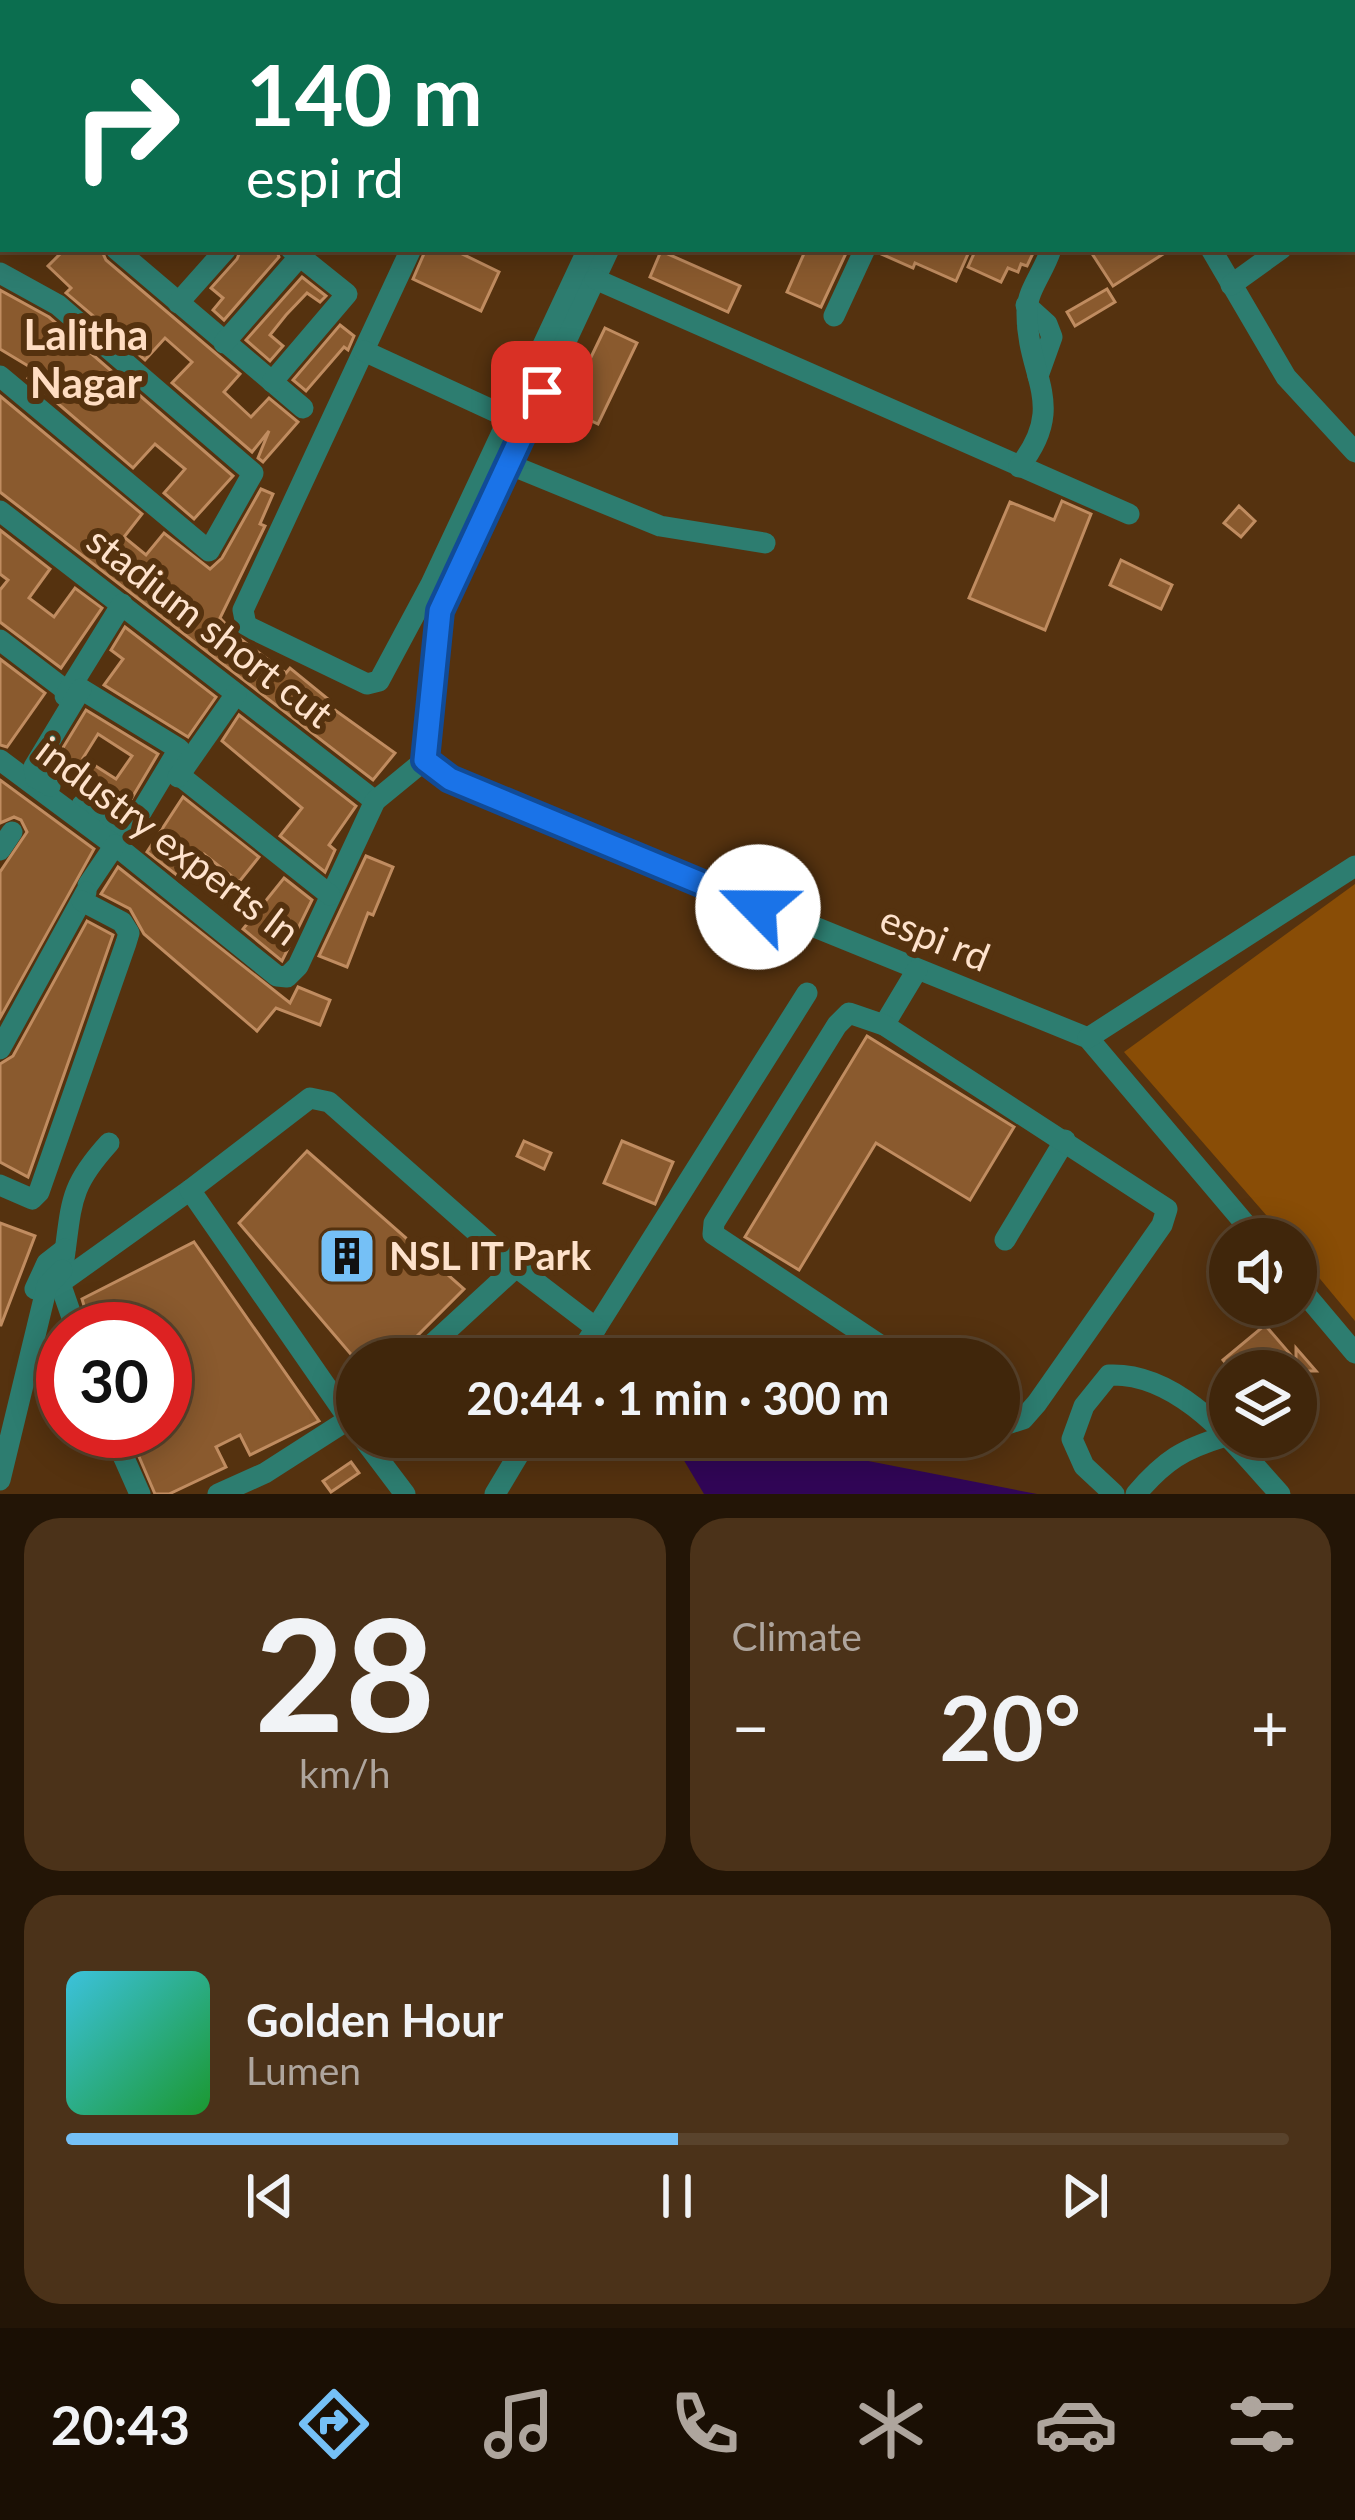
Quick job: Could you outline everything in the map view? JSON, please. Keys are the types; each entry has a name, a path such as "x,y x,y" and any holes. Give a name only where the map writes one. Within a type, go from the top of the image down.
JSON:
{"street":[{"path":"119,252 303,408"},
{"path":"410,252 242,610 253,629 373,684 440,588 575,298 586,252"},
{"path":"575,298 595,279 608,252"},
{"path":"834,316 864,252"},
{"path":"1019,467 1043,430 1044,398 1026,305 1050,252"},
{"path":"1212,252 1286,377 1355,452"},
{"path":"1231,285 1277,252"},
{"path":"224,343 295,253 344,290 346,299 272,382"},
{"path":"178,303 211,254"},
{"path":"0,273 58,304 253,473 209,550 0,376"},
{"path":"595,279 1130,514"},
{"path":"364,351 517,421"},
{"path":"471,518 508,464 517,421"},
{"path":"508,464 660,526 765,543"},
{"name":"stadium short cut","path":"0,511 375,801"},
{"path":"0,640 183,761 330,895 375,801 425,760 440,588"},
{"path":"122,604 34,767 36,778 128,831 236,694"},
{"path":"9,766 74,688"},
{"name":"espi rd","path":"425,760 450,779 1088,1038 1240,1218"},
{"path":"0,1049 85,893 183,761"},
{"name":"industry experts ln","path":"9,766 277,976 292,973 330,895"},
{"path":"1088,1038 1345,883 1355,866"},
{"path":"0,1185 26,1199 39,1192 126,943 127,927 85,893"},
{"path":"884,1025 917,970"},
{"path":"590,1338 807,993"},
{"path":"869,1338 713,1234 714,1223 837,1025 849,1013 884,1025 1167,1209 1162,1225 1020,1420"},
{"path":"0,1480 46,1286 62,1268 190,1190 310,1097 329,1102 516,1267 596,1328"},
{"path":"1005,1240 1065,1140"},
{"path":"70,1302 62,1268 76,1188 82,1172 110,1143"},
{"path":"190,1190 336,1398"},
{"path":"0,1429 33,1294 47,1263 62,1268"},
{"path":"439,1338 516,1267"},
{"path":"1317,1308 1355,1353"},
{"path":"1114,1494 1084,1466 1072,1439 1084,1406 1109,1375 1136,1374 1178,1395 1209,1421"},
{"path":"218,1494 336,1436"},
{"path":"1136,1494 1163,1462 1209,1441"},
{"path":"124,1458 140,1494"},
{"path":"379,1458 405,1494"},
{"path":"499,1492 518,1458"},
{"path":"1246,1458 1280,1494"}],"shaded area":[{"path":"1355,884 1355,1321 1317,1275 1317,1218 1269,1218 1124,1052"},
{"path":"683,1458 853,1458 1037,1494 704,1494"}],"building":[{"path":"62,252 102,252 240,374 224,392 251,417 269,398 298,422 263,462 258,458 269,431 252,452 172,383 192,362 165,338 145,360 66,293 71,288 48,266"},
{"path":"240,252 277,252 279,257 224,320 213,310 223,298 211,288"},
{"path":"425,252 458,252 499,272 481,311 413,279"},
{"path":"663,252 740,286 728,312 650,277"},
{"path":"805,252 847,252 821,307 787,292"},
{"path":"963,252 968,254 956,281 879,253"},
{"path":"975,252 1034,252 1027,266 1021,264 1018,272 1008,268 1001,282 968,267"},
{"path":"1091,252 1166,252 1113,286"},
{"path":"302,277 326,296 320,302 307,293 286,315 270,335 283,346 270,361 246,340"},
{"path":"1107,289 1115,302 1075,326 1067,312"},
{"path":"0,290 49,317 233,476 194,519 164,493 185,469 155,444 133,468 28,378 35,370 0,349"},
{"path":"340,325 354,336 348,350 344,347 306,391 293,380"},
{"path":"605,328 637,343 598,424 566,409"},
{"path":"0,396 142,514 124,537 146,555 164,533 210,569 222,558 261,489 273,494 260,524 265,526 220,618 238,637 286,673 290,668 328,699 325,703 395,753 373,780 0,492"},
{"path":"1062,501 1091,514 1045,630 969,598 1010,502 1054,520"},
{"path":"1239,506 1255,521 1241,537 1224,523"},
{"path":"0,530 50,569 29,598 54,617 75,588 102,608 61,668 0,622 0,590 8,580 0,574"},
{"path":"1121,560 1172,585 1161,609 1110,585"},
{"path":"125,627 216,697 188,737 104,685 123,659 111,650"},
{"path":"0,659 45,693 7,747 0,745"},
{"path":"86,710 158,754 123,813 64,782 50,769","holes":["98,734 132,756 116,779 83,758"]},
{"path":"239,715 356,806 329,845 335,850 325,872 280,836 302,808 222,741"},
{"path":"0,780 94,849 0,1018 0,872 27,832 14,817 0,823"},
{"path":"183,797 259,857 239,882 204,854 183,880 147,852"},
{"path":"366,856 393,867 347,967 319,956"},
{"path":"118,867 290,1003 298,987 330,1000 320,1025 276,1008 257,1031 144,934 130,909 101,894"},
{"path":"284,878 312,900 282,961 243,929"},
{"path":"87,921 113,935 28,1177 0,1162 0,1064 13,1056"},
{"path":"867,1036 1014,1127 970,1200 876,1143 799,1270 745,1237"},
{"path":"524,1141 551,1153 544,1169 517,1156"},
{"path":"622,1141 673,1162 655,1204 604,1183"},
{"name":"NSL IT Park","path":"307,1151 464,1289 415,1338 337,1338 239,1223"},
{"path":"0,1223 35,1236 1,1325 0,1325"},
{"path":"194,1242 319,1421 250,1455 240,1435 216,1447 226,1467 169,1494 155,1494 140,1458 192,1458 192,1302 82,1299"},
{"path":"1266,1326 1287,1350 1235,1350"},
{"path":"351,1462 359,1473 331,1492 323,1481"}],"place":[{"name":"NSL IT Park","path":"347,1256"}],"district":[{"name":"Lalitha Nagar","path":"86,360"}],"route":[{"path":"542,392 440,611 425,760 450,779 758,907"}]}
